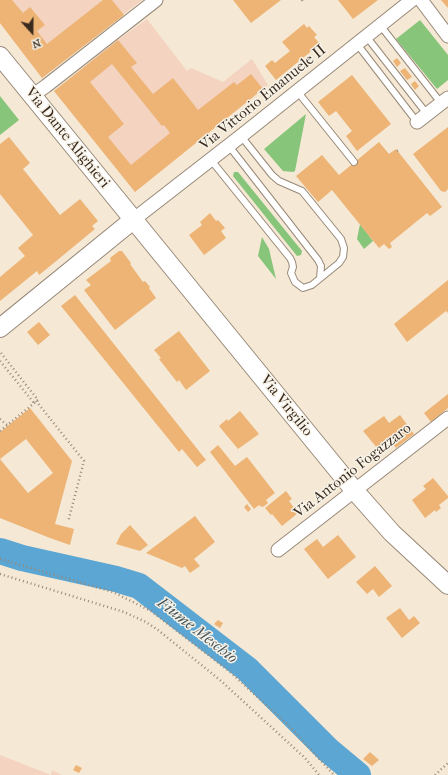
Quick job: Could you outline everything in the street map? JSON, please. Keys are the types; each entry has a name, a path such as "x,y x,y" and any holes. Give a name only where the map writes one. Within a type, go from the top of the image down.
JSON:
{"main road":[{"name":"Via Dante Alighieri","path":"0,56 133,220"},
{"path":"0,328 133,220"},
{"name":"Via Virgilio","path":"133,220 217,320 354,490 392,533 448,584"}],"street":[{"path":"32,96 156,0"},
{"name":"Via Vittorio Emanuele II","path":"133,220 412,0"},
{"path":"421,0 448,36"},
{"path":"422,118 444,100"},
{"name":"Via Antonio Fogazzaro","path":"278,550 448,418"}],"lane":[{"path":"380,25 444,100"},
{"path":"361,40 422,118"},
{"path":"361,40 422,118"},
{"path":"298,91 354,162"},
{"path":"211,160 290,258 293,267 291,273 295,282 303,288 312,285 339,263 344,257 344,248 341,240 302,191 279,181 272,175 241,136"},
{"path":"228,146 318,260 322,266 320,278"}],"path":[{"path":"0,431 38,400 1,353"},
{"path":"0,361 84,461 68,522"},
{"path":"0,419 8,425"},
{"path":"0,559 113,592 151,610 229,671 289,726 334,775"},
{"path":"0,574 124,612 152,626 220,680 305,758 319,775"},
{"path":"435,775 448,763"}],"shaded area":[{"path":"0,0 142,0 42,78 0,23"},
{"path":"147,19 187,71 191,68 223,82 252,59 268,85 135,192 54,91"},
{"path":"0,755 51,775 0,775"},
{"path":"52,770 62,775 51,775"}],"green space":[{"path":"420,20 448,55 448,80 437,89 396,39"},
{"path":"0,96 19,120 0,135"},
{"path":"306,114 295,171 283,171 264,149"},
{"path":"234,172 238,172 302,251 301,255 297,256 233,176"},
{"path":"360,224 373,241 364,249 357,239"},
{"path":"262,237 269,249 276,279 258,256"}],"building":[{"path":"0,0 12,0 23,13 30,7 45,25 37,31 47,44 103,0 112,0 124,15 42,78 0,23"},
{"path":"233,0 281,0 251,23"},
{"path":"338,0 378,0 353,19"},
{"path":"441,0 448,0 448,8"},
{"path":"304,24 307,28 309,26 317,35 314,37 320,44 276,80 265,66 272,60 275,63 290,51 282,42"},
{"path":"118,40 137,63 131,67 153,94 173,78 198,110 234,82 237,85 251,74 263,89 135,192 54,91","holes":["112,64 162,126 164,125 170,133 131,165 108,137 124,124 90,82"]},
{"path":"397,58 401,63 397,67 393,61"},
{"path":"405,68 412,77 407,80 400,71"},
{"path":"352,75 391,124 357,151 346,136 352,131 336,111 329,116 318,102"},
{"path":"415,81 419,86 415,90 411,84"},
{"path":"448,127 448,189 445,192 441,191 413,154"},
{"path":"9,137 30,163 23,169 60,215 80,199 98,221 92,226 95,229 55,262 39,275 37,271 0,301 0,277 25,256 18,248 33,235 0,194 0,144"},
{"path":"379,142 389,154 396,149 442,207 430,216 427,213 390,243 392,247 389,249 384,244 379,248 332,190 318,202 296,176 322,155 339,175"},
{"path":"210,213 216,221 218,220 225,228 221,231 226,238 204,255 189,235 202,225 200,222"},
{"path":"119,251 122,251 143,282 145,281 150,287 149,288 156,298 115,330 84,290 91,285 86,280 111,261 110,258"},
{"path":"448,280 448,313 446,311 407,342 394,324"},
{"path":"75,295 206,460 197,467 182,449 179,452 61,306"},
{"path":"39,322 50,335 38,345 27,332"},
{"path":"179,331 210,371 186,390 179,380 177,382 154,350"},
{"path":"448,394 448,408 431,422 424,413"},
{"path":"30,408 72,461 55,524 74,529 70,545 0,518 0,459 0,432","holes":["26,439 53,473 28,493 0,459"]},
{"path":"240,411 259,434 238,449 219,426"},
{"path":"400,415 414,434 396,448 390,440 378,449 363,431 384,416 389,423"},
{"path":"218,445 235,466 247,457 275,493 266,500 268,503 263,507 259,505 254,509 210,452"},
{"path":"433,478 448,498 439,505 441,508 436,512 435,510 425,518 412,500 426,489 423,486"},
{"path":"286,491 292,499 289,501 298,513 282,526 265,508"},
{"path":"247,504 251,509 248,512 244,507"},
{"path":"195,516 215,542 194,559 200,566 190,573 185,566 182,568 146,553"},
{"path":"130,525 148,545 140,551 116,544 121,534"},
{"path":"338,535 356,557 328,579 304,549 317,539 323,547"},
{"path":"375,566 392,586 379,597 373,589 367,594 356,582"},
{"path":"400,608 409,620 414,616 420,623 402,638 386,618"},
{"path":"218,620 223,623 220,628 214,624"},
{"path":"370,752 379,760 372,766 363,759"},
{"path":"76,765 82,768 79,773 73,770"}],"waterway":[{"name":"Fiume Meschio","path":"0,551 22,558 116,579 139,586 247,669 328,750 358,775"}]}
